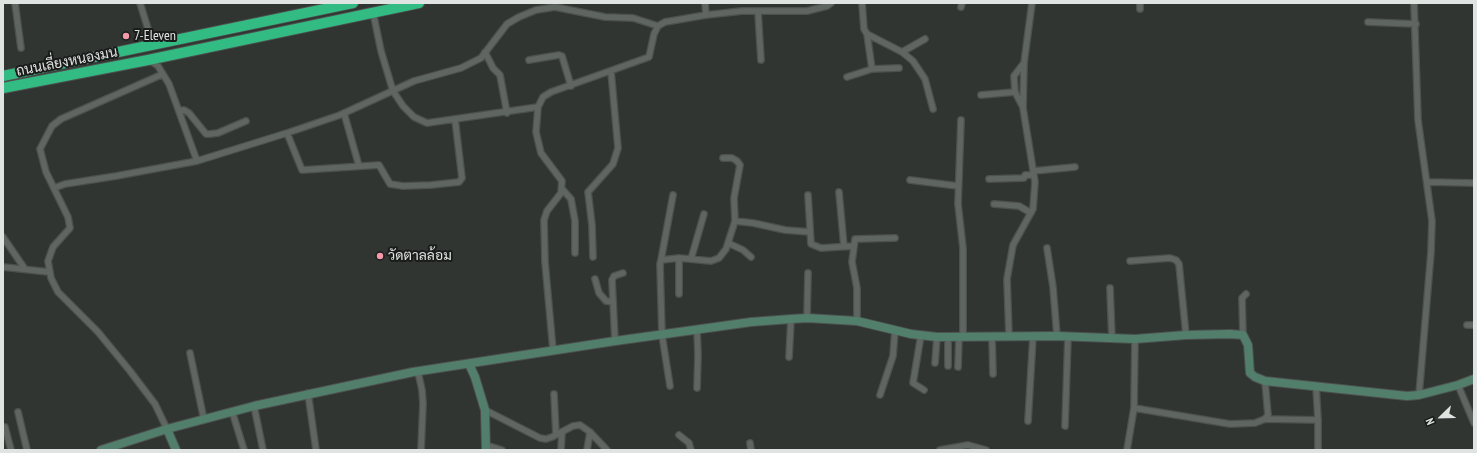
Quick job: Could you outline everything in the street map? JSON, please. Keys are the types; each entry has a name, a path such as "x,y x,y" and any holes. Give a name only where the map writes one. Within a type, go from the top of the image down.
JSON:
{"highway":[{"name":"ถนนเลี่ยงหนองมน","path":"3,76 353,3"},
{"name":"ถนนเลี่ยงหนองมน","path":"3,88 148,60 419,3"},
{"path":"38,69 41,81"}],"street":[{"path":"15,3 21,48"},
{"path":"140,3 153,45"},
{"path":"705,3 706,15"},
{"path":"575,253 575,221 571,198 563,190 562,181 541,153 536,132 538,107 544,96 551,92 572,86 649,58 654,34 658,26 665,22 742,11 807,11 827,6 831,3"},
{"path":"862,3 864,29 867,34 872,69"},
{"path":"1009,336 1007,278 1013,245 1033,209 1034,173 1023,108 1024,63 1032,3"},
{"path":"1414,3 1416,24 1418,120 1432,221 1431,252 1419,394"},
{"path":"54,188 65,184 197,161 287,133 344,113 414,81 461,68 481,58 507,24 536,10 555,7 605,17 633,18 658,26"},
{"path":"373,12 381,51 393,91 403,106 414,117 426,123 507,113 538,107"},
{"path":"758,12 761,60"},
{"path":"1368,22 1416,24"},
{"path":"867,34 902,52 913,61 920,69 925,79 934,109"},
{"path":"902,52 925,39"},
{"path":"485,52 493,68 500,75 507,113"},
{"path":"529,60 559,55 562,56 572,86"},
{"path":"148,60 158,66 169,84 197,161"},
{"path":"1023,108 1015,92 1014,76 1024,63"},
{"path":"847,77 872,69 899,68"},
{"path":"593,258 592,225 588,192 613,164 618,148 611,71"},
{"path":"163,74 61,119 52,126 40,149 46,172 68,217 70,228 52,247 48,261 50,278 58,292 98,332 155,404 176,450"},
{"path":"981,95 1015,92"},
{"path":"179,111 184,110 189,113 206,134 218,132 246,121"},
{"path":"344,113 359,166"},
{"path":"287,133 302,170 379,165 390,184 403,186 431,185 459,182 462,178 455,119"},
{"path":"958,367 961,337 963,248 958,212 961,120"},
{"path":"661,260 680,258 711,261 719,258 726,249 735,221 734,198 740,165 732,158 724,158"},
{"path":"990,180 1024,178 1025,175 1034,173 1075,167"},
{"path":"910,180 958,186"},
{"path":"1427,182 1474,183"},
{"path":"553,350 545,262 544,220 546,211 563,190"},
{"path":"839,192 844,247"},
{"path":"670,386 662,335 660,264 673,195"},
{"path":"808,195 810,244 820,248 854,246"},
{"path":"994,204 1019,206 1031,214"},
{"path":"691,259 704,214"},
{"path":"735,221 753,223 785,230 810,232"},
{"path":"3,237 25,269"},
{"path":"857,321 857,288 852,262 855,240 895,238"},
{"path":"728,243 743,250 751,257"},
{"path":"1047,248 1053,287 1057,336"},
{"path":"679,294 680,258"},
{"path":"1130,261 1170,258 1176,260 1179,264 1186,335"},
{"path":"3,267 49,272"},
{"path":"615,341 612,280 614,276 623,273"},
{"path":"807,318 808,273"},
{"path":"595,279 599,293 606,300 613,302"},
{"path":"1110,288 1112,339"},
{"path":"1246,294 1242,298 1243,335 1248,345 1250,373 1255,378 1265,381 1407,396 1458,385 1474,379"},
{"path":"101,450 110,449 232,411 308,393 418,372 553,350 751,322 807,318 857,321 895,330 937,337 1068,336 1135,339 1186,335 1243,335"},
{"path":"789,356 791,319"},
{"path":"1467,324 1474,325"},
{"path":"697,330 697,388"},
{"path":"880,395 893,356 895,330"},
{"path":"922,335 913,383 924,390"},
{"path":"992,336 993,374"},
{"path":"1028,421 1033,336"},
{"path":"1065,426 1068,336"},
{"path":"935,363 937,337"},
{"path":"948,337 948,366"},
{"path":"1127,450 1134,408 1135,339"},
{"path":"190,352 204,420"},
{"path":"469,364 475,377 485,410 486,447 502,450"},
{"path":"418,372 423,404 421,450"},
{"path":"1265,381 1268,415 1265,419"},
{"path":"1458,385 1474,423"},
{"path":"1316,386 1318,450"},
{"path":"308,393 316,450"},
{"path":"554,394 556,435"},
{"path":"254,406 263,450"},
{"path":"1134,408 1230,424 1255,423 1265,419 1318,420"},
{"path":"485,410 540,438 546,439 573,426 580,425 590,432 607,450"},
{"path":"232,411 244,450"},
{"path":"18,412 27,450"},
{"path":"5,427 11,450"},
{"path":"561,450 562,432"},
{"path":"587,450 590,432"},
{"path":"679,435 689,442 691,450"},
{"path":"750,443 751,450"},
{"path":"940,450 968,444 986,450"}],"place":[{"name":"7-Eleven","path":"126,36"},
{"name":"วัดตาลล้อม","path":"380,256"}]}
